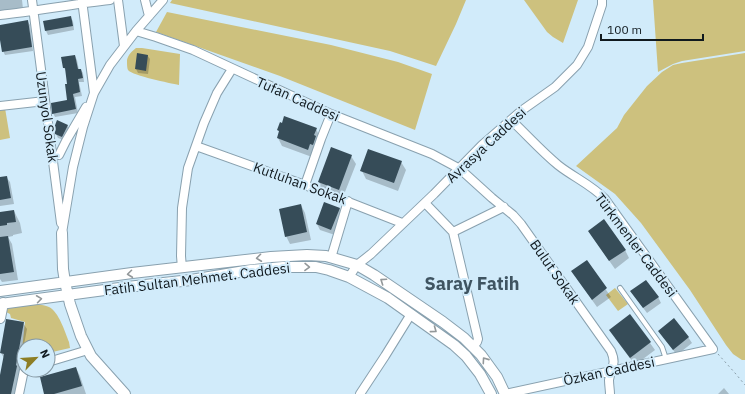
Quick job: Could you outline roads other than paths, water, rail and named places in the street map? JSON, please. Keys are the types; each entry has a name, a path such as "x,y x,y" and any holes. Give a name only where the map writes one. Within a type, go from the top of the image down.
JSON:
{"street":[{"name":"Uzunyol Sokak","path":"32,0 62,233"},
{"path":"0,15 33,12 82,2 110,0"},
{"path":"118,0 124,46"},
{"path":"145,0 149,16"},
{"path":"59,155 110,65 136,31 163,0"},
{"name":"Avrasya Caddesi","path":"349,277 357,265 371,254 402,223 425,203 482,146 521,111 554,87 577,65 588,47 602,5 602,0"},
{"path":"82,2 94,92 73,167 62,233 63,269 74,318 81,336 91,356 125,394"},
{"name":"Tufan Caddesi","path":"136,31 192,50 331,114 432,154 460,169"},
{"path":"182,268 182,208 188,168 204,123 217,93 232,69"},
{"path":"0,106 45,102"},
{"path":"305,185 331,114"},
{"name":"Türkmenler Caddesi","path":"511,120 544,153 564,170 598,192 605,199 713,349"},
{"name":"Kutluhan Sokak","path":"196,146 305,185 402,223"},
{"name":"Bulut Sokak","path":"460,169 513,215 521,224 611,351 614,357 614,364 609,381 610,394"},
{"path":"331,258 348,202"},
{"path":"425,203 453,232 478,338 473,347"},
{"path":"453,232 504,207"},
{"name":"Fatih Sultan Mehmet. Caddesi","path":"2,304 67,288 182,268 271,256 326,256 357,265 374,275 464,338 481,355 497,377 505,394"},
{"name":"Fatih Sultan Mehmet. Caddesi","path":"0,291 191,280 251,270 283,267 329,270 349,277 388,298 454,345 466,356 480,374 491,394"},
{"path":"0,318 2,304"},
{"path":"360,394 411,314"},
{"name":"Özkan Caddesi","path":"505,394 713,349"},
{"path":"56,360 88,350"},
{"path":"19,394 22,378"}],"lane":[{"path":"620,288 662,347 666,359"}],"district":[{"name":"Saray Fatih","path":"472,284"}]}
